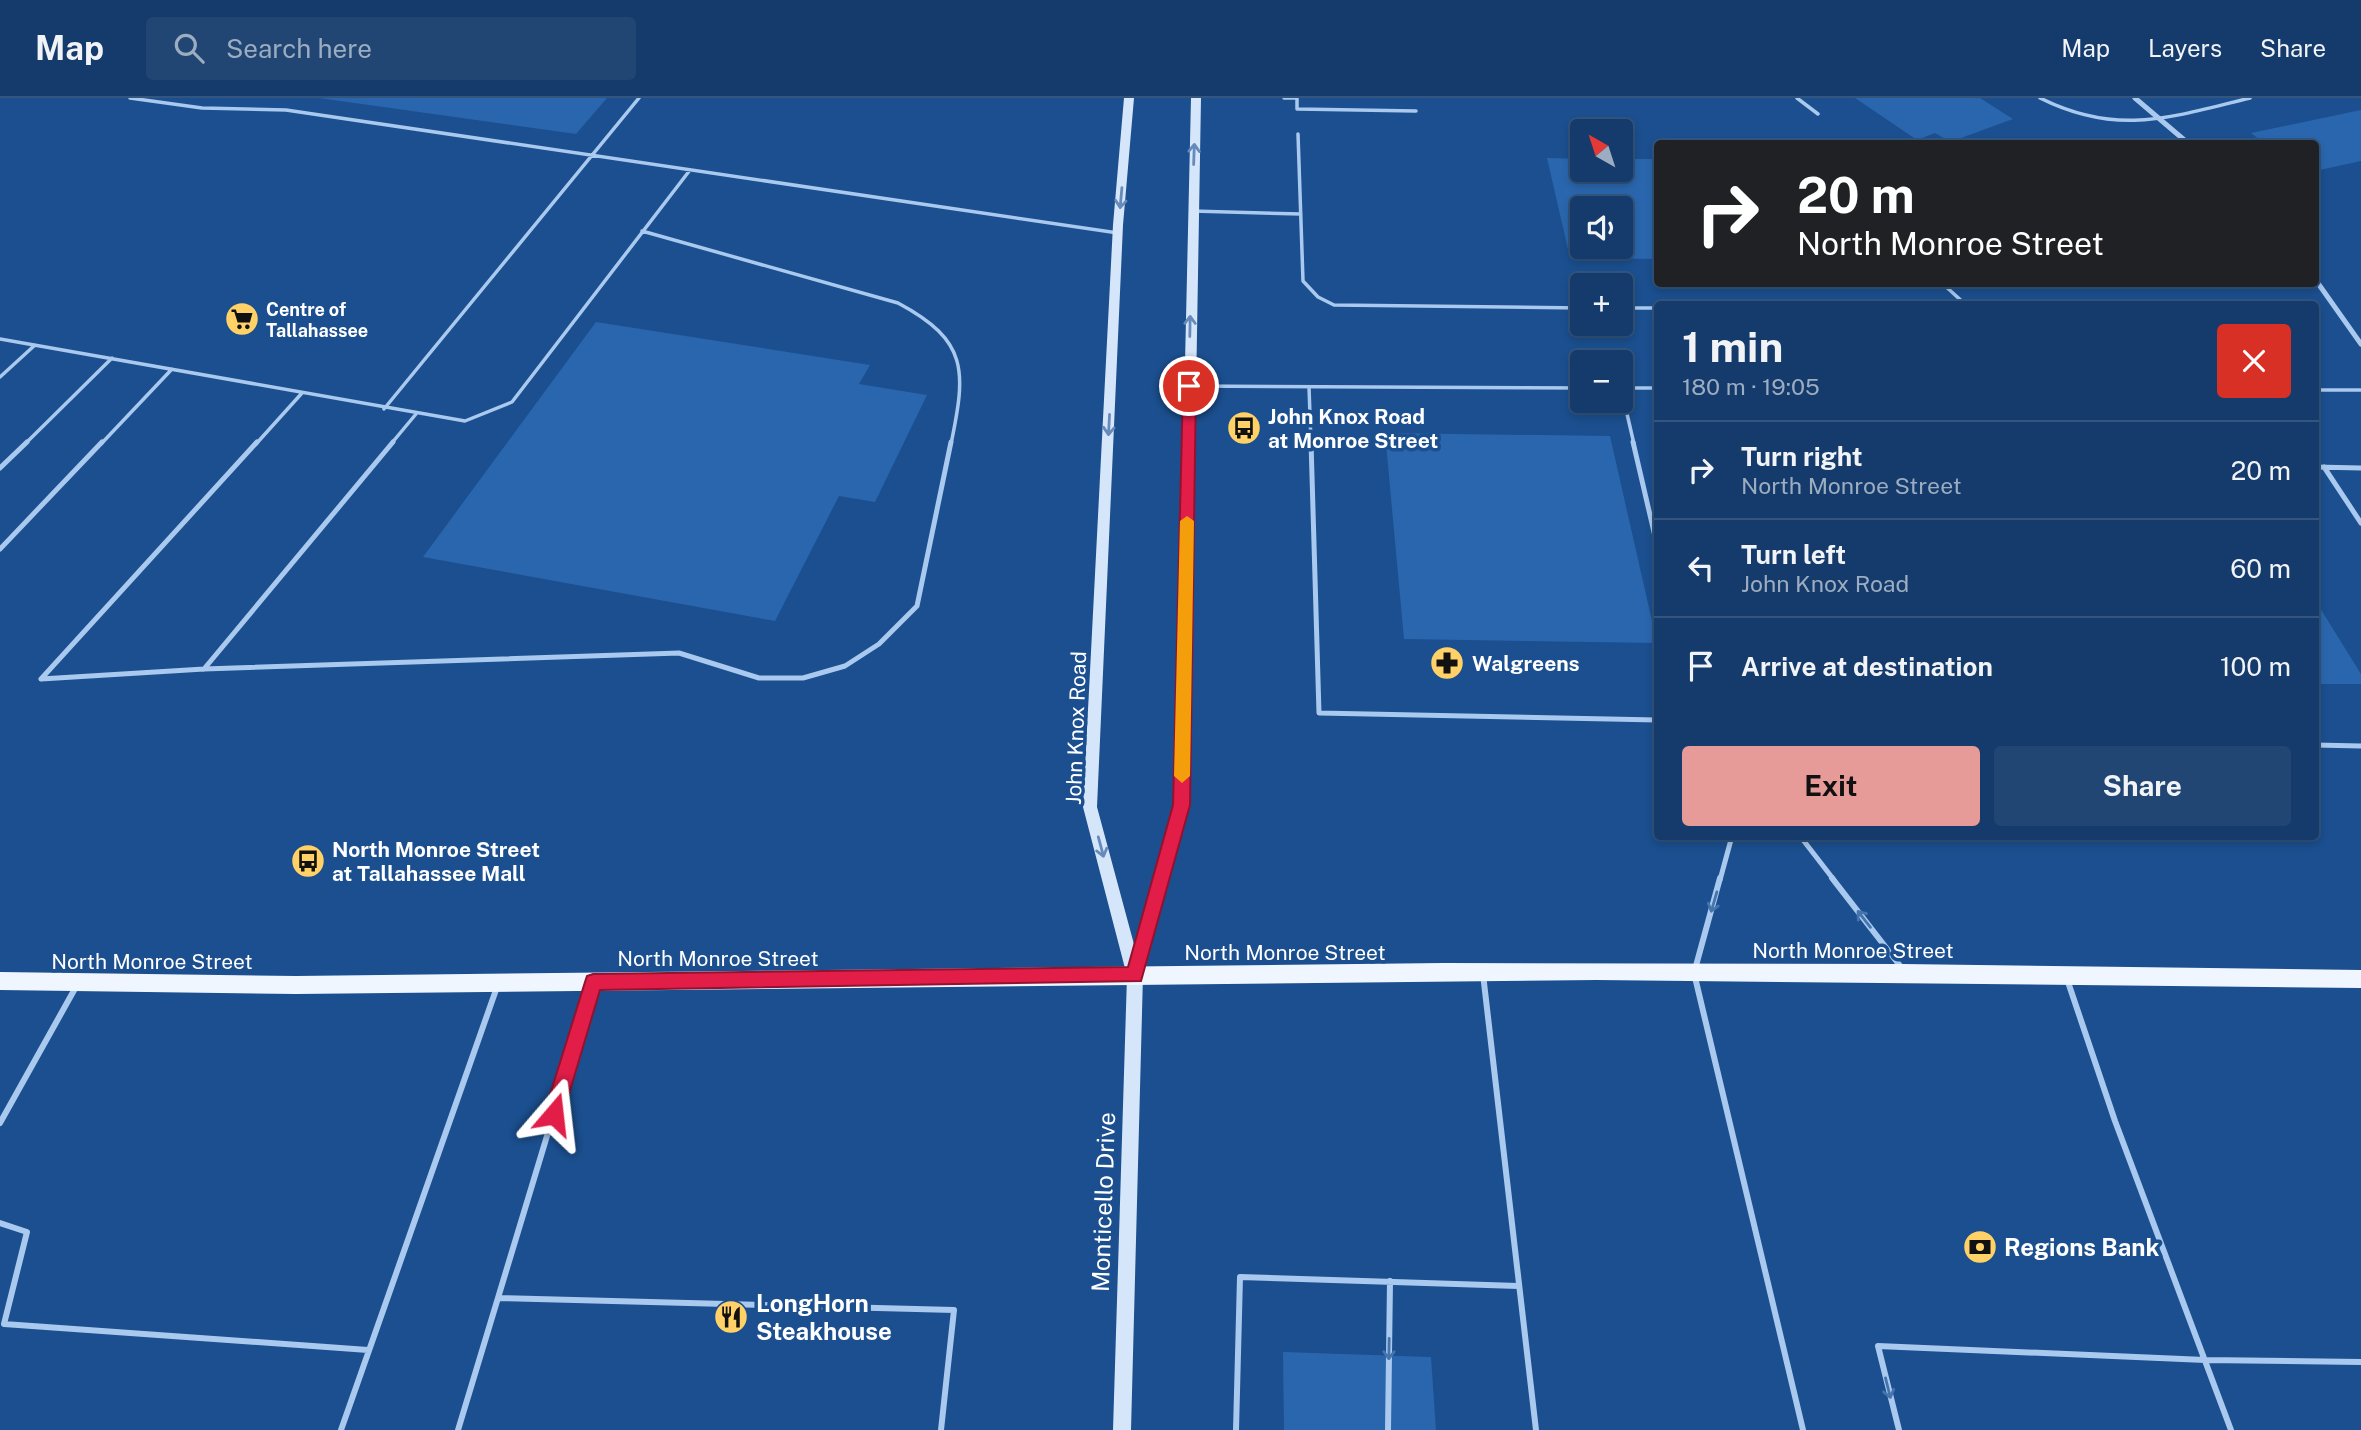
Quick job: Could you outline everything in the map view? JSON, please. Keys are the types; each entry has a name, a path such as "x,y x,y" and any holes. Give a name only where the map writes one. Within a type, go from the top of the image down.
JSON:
{"main road":[{"name":"John Knox Road","path":"1129,98 1118,233 1090,807 1135,975"},
{"path":"1135,975 1182,805 1196,98"},
{"name":"North Monroe Street","path":"0,981 77,984 498,984 1483,973 2065,973 2361,979"},
{"name":"Monticello Drive","path":"1122,1430 1135,975"}],"street":[{"path":"2135,98 2185,140"},
{"path":"2319,285 2361,344"}],"lane":[{"path":"130,98 202,108 286,110 1118,233"},
{"path":"384,409 639,98"},
{"path":"1284,98 1297,98 1297,108 1416,111"},
{"path":"1797,98 1818,114"},
{"path":"2040,98 2064,112 2103,124 2161,119 2247,98"},
{"path":"1297,134 1303,281 1318,297 1334,305 1570,308"},
{"path":"0,339 384,409 466,421 512,402 690,170"},
{"path":"1192,211 1301,214"},
{"path":"302,393 41,679 204,669 679,653 759,678 803,678 845,666 879,644 917,606 960,399 962,372 957,353 923,316 898,303 642,232"},
{"path":"1947,287 1962,301"},
{"path":"1633,308 1654,309"},
{"path":"0,377 36,345"},
{"path":"0,467 112,358"},
{"path":"0,549 172,369"},
{"path":"1189,386 1570,388"},
{"path":"1309,387 1319,713 1654,720"},
{"path":"1633,388 1654,388"},
{"path":"2319,390 2361,390"},
{"path":"1627,413 1654,532"},
{"path":"204,669 416,414"},
{"path":"2319,467 2361,468"},
{"path":"2324,467 2361,523"},
{"path":"2319,745 2361,746"},
{"path":"1731,840 1694,973 1803,1430"},
{"path":"1803,840 1905,973"},
{"path":"1483,973 1536,1430"},
{"path":"2065,973 2115,1121 2231,1430"},
{"path":"458,1430 593,982"},
{"path":"0,1123 77,984"},
{"path":"341,1430 498,984"},
{"path":"0,1223 27,1233 4,1324 368,1350"},
{"path":"1236,1430 1240,1277 1518,1286"},
{"path":"1388,1430 1390,1281"},
{"path":"499,1298 954,1311 941,1430"},
{"path":"1899,1430 1878,1346 2205,1360 2361,1362"}],"building":[{"path":"319,98 607,98 576,134"},
{"path":"1855,98 1980,98 2013,119 1955,140 1947,140 1935,133 1917,140"},
{"path":"2361,110 2361,161 2319,170 2319,140 2260,140 2251,133"},
{"path":"1547,158 1570,159 1570,182 1633,182 1633,159 1654,159 1654,259 1633,259 1633,196 1570,196 1570,258"},
{"path":"596,322 870,365 859,384 927,395 875,502 839,496 775,621 423,557"},
{"path":"1385,433 1610,436 1654,630 1654,643 1404,639"},
{"path":"2319,606 2361,674 2361,684 2319,684"},
{"path":"1283,1352 1431,1357 1436,1430 1284,1430"}],"slow traffic":[{"path":"1182,776 1187,521"}],"place":[{"name":"Centre of Tallahassee","path":"242,319"},
{"name":"John Knox Road at Monroe Street","path":"1244,428"},
{"name":"Walgreens","path":"1447,663"},
{"name":"North Monroe Street at Tallahassee Mall","path":"308,861"},
{"name":"Regions Bank","path":"1980,1247"},
{"name":"LongHorn Steakhouse","path":"731,1317"}],"route":[{"path":"554,1114 593,982 963,980 1135,975 1182,805 1189,386"}]}
